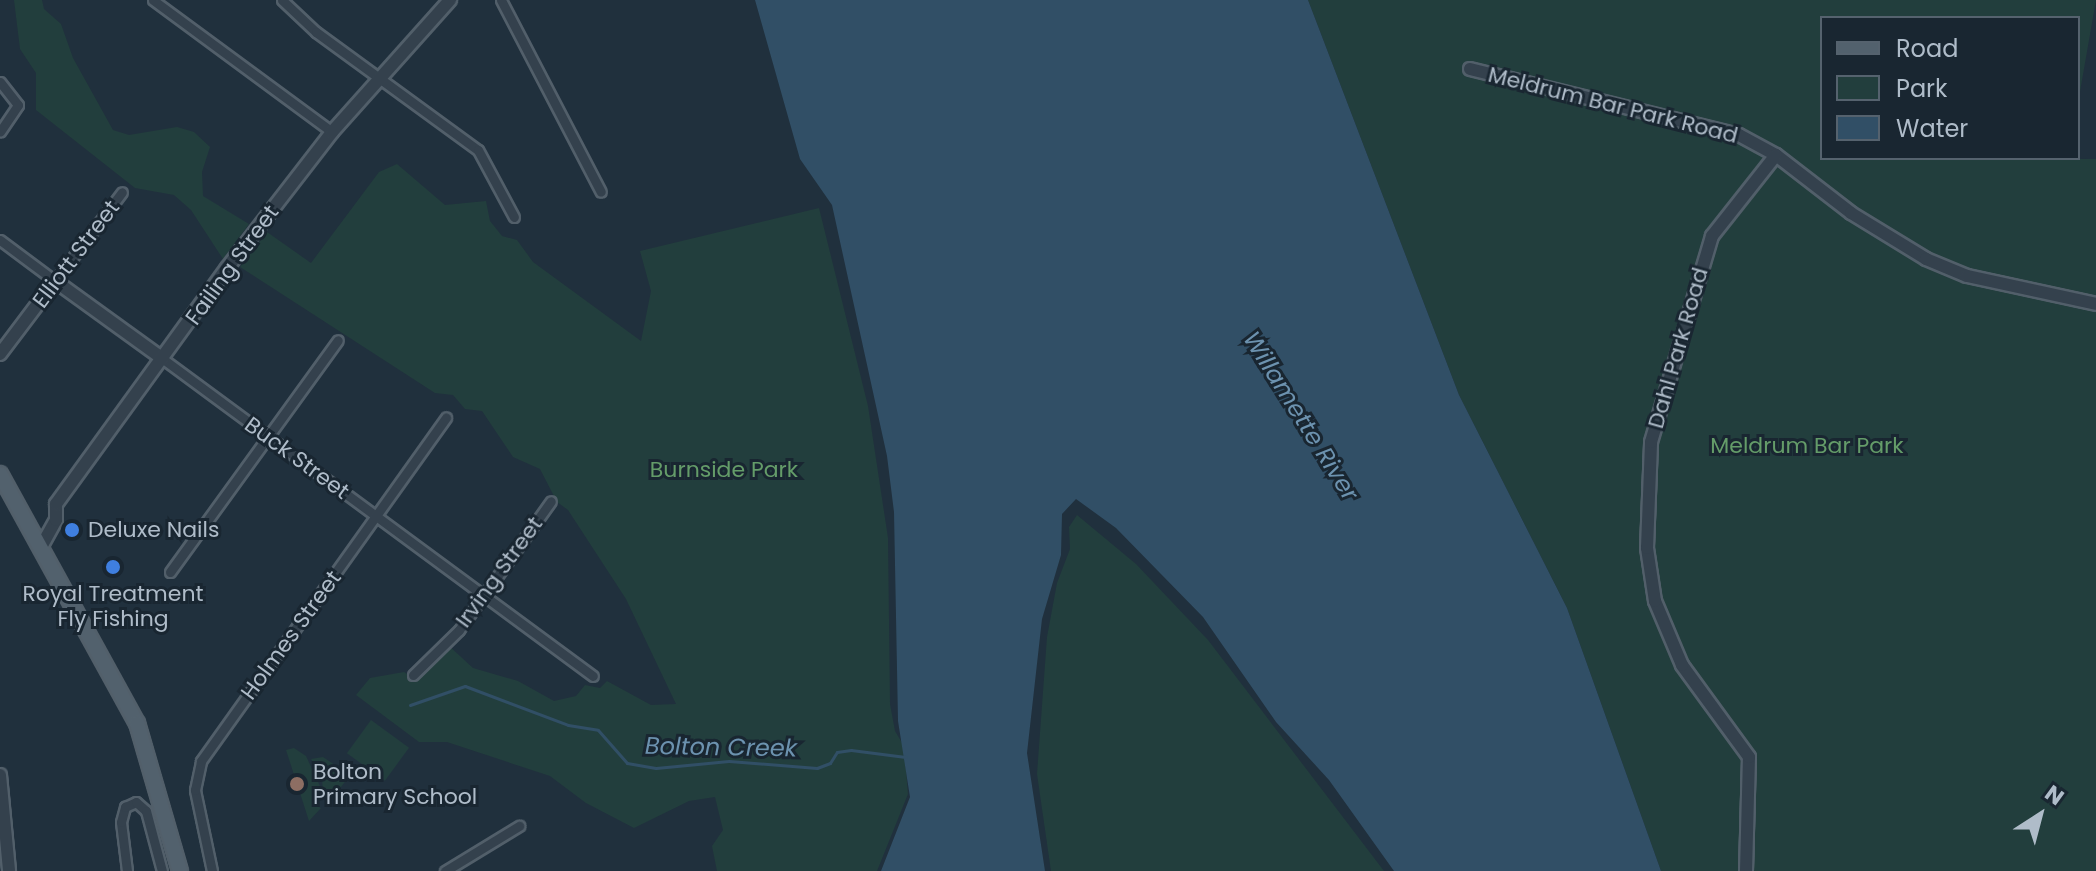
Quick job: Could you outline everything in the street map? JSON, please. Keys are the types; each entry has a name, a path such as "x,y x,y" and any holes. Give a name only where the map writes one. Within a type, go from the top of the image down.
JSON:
{"main road":[{"path":"0,474 137,723 180,871"}],"street":[{"path":"153,0 332,132"},
{"path":"282,0 316,32 382,77 478,150 514,217"},
{"name":"Failing Street","path":"41,547 56,520 56,504 332,132 450,0"},
{"path":"501,0 601,192"},
{"name":"Meldrum Bar Park Road","path":"1470,69 1719,129 1776,155 1851,213 1926,259 1967,276 2096,304"},
{"path":"0,82 18,105 0,132"},
{"name":"Dahl Park Road","path":"1746,871 1753,774 1749,757 1682,665 1655,601 1647,548 1651,442 1712,236 1776,155"},
{"name":"Elliott Street","path":"0,354 122,192"},
{"name":"Buck Street","path":"0,240 593,676"},
{"path":"170,572 338,340"},
{"name":"Holmes Street","path":"212,871 195,790 197,769 446,417"},
{"name":"Irving Street","path":"413,675 459,630 551,501"},
{"path":"0,775 9,871"},
{"path":"127,871 121,822 125,807 136,802 146,811 162,871"},
{"path":"445,871 519,826"}],"green space":[{"path":"14,0 42,0 44,9 61,24 73,58 113,130 129,135 177,127 194,132 210,147 202,172 203,196 249,224 223,259 191,210 174,195 135,188 36,110 36,73 20,49"},
{"name":"Meldrum Bar Park","path":"1308,0 2096,0 2080,92 2080,16 1820,16 1820,160 2096,159 2096,871 1661,871 1567,608 1459,395"},
{"name":"Burnside Park","path":"397,164 445,205 486,201 490,221 502,236 517,240 533,262 641,341 651,291 640,251 819,208 868,406 888,538 890,704 895,731 904,746 908,794 877,871 717,871 712,846 723,830 715,797 689,801 634,828 586,803 550,776 447,742 419,742 356,695 370,678 404,672 415,679 448,645 473,668 518,681 554,701 576,696 585,685 600,688 607,681 651,705 676,704 626,599 568,510 557,502 540,469 513,457 482,411 465,409 453,395 435,393 240,267 267,232 311,263 379,172"},
{"path":"1077,515 1136,564 1208,640 1384,871 1051,871 1037,774 1047,637 1057,583 1070,549 1069,527"},
{"path":"371,720 409,748 385,781 347,753"},
{"path":"294,748 306,756 320,786 313,804 321,808 309,821 286,750"},
{"path":"323,757 350,775 338,791 323,796 322,777 311,759"}],"water":[{"name":"Willamette River","path":"755,0 1308,0 1459,395 1567,608 1661,871 1394,871 1329,780 1276,722 1203,617 1116,528 1076,499 1062,514 1061,555 1042,619 1027,753 1045,871 881,871 910,797 898,721 894,512 887,456 832,205 800,159"}],"waterway":[{"name":"Bolton Creek","path":"410,705 465,686 568,725 598,730 627,763 656,768 729,761 817,768 830,763 837,752 851,750 906,757"}],"place":[{"name":"Deluxe Nails","path":"72,530"},
{"name":"Royal Treatment Fly Fishing","path":"113,567"},
{"name":"Bolton Primary School","path":"297,784"}]}
